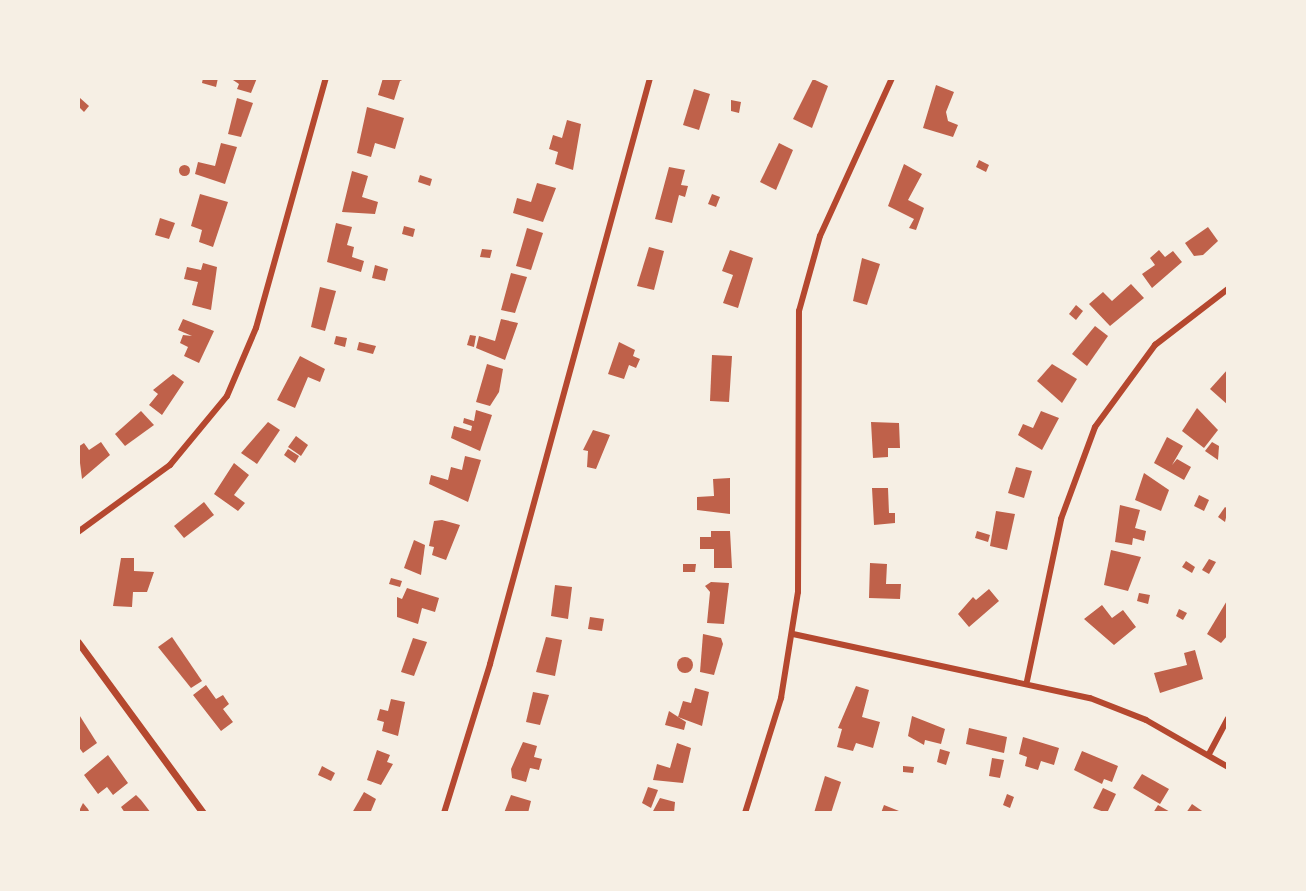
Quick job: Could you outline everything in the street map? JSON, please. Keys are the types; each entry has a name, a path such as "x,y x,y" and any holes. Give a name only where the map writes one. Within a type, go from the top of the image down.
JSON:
{"street":[{"path":"78,532 170,465 227,396 256,328 326,78"},
{"path":"444,813 490,664 650,78"},
{"path":"745,813 781,698 793,634 800,545 795,378 799,311 820,236 892,78"},
{"path":"1027,681 1061,519 1095,427 1155,345 1228,289"},
{"path":"793,634 1027,681 1117,708 1209,754 1228,767"},
{"path":"78,642 203,813"},
{"path":"1209,754 1228,719"}],"building":[{"path":"203,78 218,78 216,87 202,83"},
{"path":"230,78 257,78 251,93 237,89 239,84"},
{"path":"383,78 407,78 400,81 394,100 378,95"},
{"path":"813,79 828,86 812,128 793,119"},
{"path":"936,85 954,92 946,112 948,121 958,125 953,137 923,128"},
{"path":"694,89 710,94 699,130 683,125"},
{"path":"80,98 89,106 84,112 78,106"},
{"path":"237,98 253,103 241,137 228,134"},
{"path":"731,100 741,102 739,113 731,111"},
{"path":"367,107 404,118 395,149 375,143 371,157 357,153"},
{"path":"567,120 581,124 573,170 555,164 558,152 549,149 553,135 562,138"},
{"path":"221,143 237,147 225,184 195,174 198,162 215,166"},
{"path":"779,143 793,150 776,190 760,182"},
{"path":"979,160 989,165 986,172 976,167"},
{"path":"184,164 190,170 184,176 178,170"},
{"path":"904,164 922,174 908,200 924,208 916,230 909,228 914,219 888,206"},
{"path":"669,167 685,170 681,185 688,186 685,197 679,195 672,223 655,219"},
{"path":"352,171 368,176 362,197 378,202 375,214 342,212"},
{"path":"420,175 432,179 430,186 418,182"},
{"path":"537,183 556,188 543,222 513,213 517,198 531,202"},
{"path":"200,194 228,202 213,247 199,242 202,230 191,226"},
{"path":"712,194 720,197 716,207 708,204"},
{"path":"160,218 175,223 169,239 155,235"},
{"path":"336,223 352,227 347,245 354,247 352,257 364,261 361,272 327,262"},
{"path":"404,226 415,229 413,237 402,234"},
{"path":"1208,227 1218,241 1203,255 1194,256 1185,243"},
{"path":"527,228 543,233 531,270 516,266"},
{"path":"649,247 664,251 654,290 637,286"},
{"path":"482,249 492,250 490,258 480,257"},
{"path":"730,250 753,258 738,308 723,303 733,275 722,271"},
{"path":"1159,250 1165,257 1173,251 1182,262 1152,288 1142,274 1155,265 1150,258"},
{"path":"862,258 880,264 867,305 853,301"},
{"path":"203,263 217,267 211,310 192,305 198,282 184,279 187,267 201,270"},
{"path":"375,265 388,269 385,281 372,278"},
{"path":"511,273 527,277 515,313 501,310"},
{"path":"1131,284 1144,298 1110,326 1089,304 1103,292 1112,301"},
{"path":"320,287 336,291 325,331 311,327"},
{"path":"1076,305 1083,311 1076,320 1069,314"},
{"path":"183,319 214,331 199,363 184,356 188,347 180,343 183,335 192,336 178,330"},
{"path":"501,319 518,323 505,360 476,348 479,336 495,341"},
{"path":"1095,326 1108,336 1087,366 1072,354"},
{"path":"470,335 476,336 474,347 467,345"},
{"path":"336,336 347,338 345,347 334,344"},
{"path":"359,342 376,346 373,354 357,350"},
{"path":"619,342 635,350 633,356 640,359 636,368 629,365 624,379 608,374"},
{"path":"712,355 732,356 729,402 710,401"},
{"path":"300,356 325,369 320,382 308,377 295,408 277,400"},
{"path":"487,364 503,369 499,392 490,406 476,402"},
{"path":"1052,364 1077,379 1062,403 1037,381"},
{"path":"1228,369 1228,405 1210,389"},
{"path":"173,374 184,382 162,415 149,405 158,394 153,390"},
{"path":"1197,408 1218,430 1204,448 1182,431"},
{"path":"476,410 492,415 480,451 451,438 454,426 471,431 472,426 463,423 464,418 474,421"},
{"path":"141,411 154,425 125,446 115,434"},
{"path":"1041,411 1059,418 1042,450 1018,435 1023,424 1033,428"},
{"path":"268,422 280,430 257,464 241,453"},
{"path":"871,422 899,423 900,448 888,448 888,457 873,458"},
{"path":"593,430 610,435 596,469 587,467 588,451 583,450"},
{"path":"296,436 308,445 301,456 288,447"},
{"path":"1167,437 1183,446 1172,465 1177,459 1191,467 1184,480 1154,463"},
{"path":"101,442 110,455 82,479 78,447 84,443 89,450"},
{"path":"1212,442 1219,446 1218,460 1205,451"},
{"path":"288,449 299,456 295,463 284,455"},
{"path":"465,456 481,460 468,502 429,484 431,475 448,480 451,467 462,470"},
{"path":"234,463 249,475 234,495 245,503 238,511 214,494"},
{"path":"1016,467 1032,471 1024,498 1008,493"},
{"path":"1144,473 1169,490 1161,511 1135,500"},
{"path":"730,478 730,514 697,510 697,497 714,496 713,479"},
{"path":"872,488 888,488 889,513 895,513 895,523 874,525"},
{"path":"1199,495 1209,500 1204,511 1194,506"},
{"path":"204,502 214,515 184,538 174,526"},
{"path":"1120,505 1140,510 1135,528 1146,531 1144,541 1133,538 1132,545 1115,542"},
{"path":"1225,507 1228,509 1225,522 1218,517"},
{"path":"996,511 1015,514 1007,550 990,546"},
{"path":"434,521 460,525 446,560 432,555 434,547 429,546"},
{"path":"711,531 730,531 732,568 714,568 714,549 700,549 700,537 711,537"},
{"path":"977,531 990,535 988,542 975,538"},
{"path":"414,540 425,545 421,575 404,568"},
{"path":"1111,550 1141,557 1128,591 1104,585"},
{"path":"121,558 134,558 134,571 154,572 147,592 133,592 132,607 113,606"},
{"path":"1209,559 1216,562 1209,574 1202,570"},
{"path":"1186,561 1195,567 1192,573 1182,567"},
{"path":"870,563 887,564 886,584 901,584 900,599 869,598"},
{"path":"683,564 696,564 695,572 683,572"},
{"path":"391,578 402,581 400,587 389,584"},
{"path":"711,582 729,583 724,624 707,623 710,592 705,586"},
{"path":"555,585 572,587 568,619 551,616"},
{"path":"407,588 439,598 435,612 422,608 418,624 397,617 397,597 402,599"},
{"path":"989,589 999,601 969,627 958,614 973,597 976,600"},
{"path":"1139,593 1150,595 1148,604 1137,601"},
{"path":"1228,599 1228,635 1221,643 1207,634"},
{"path":"1102,605 1112,618 1123,610 1136,627 1114,645 1084,619"},
{"path":"1179,609 1187,613 1183,620 1176,616"},
{"path":"590,617 604,619 602,631 588,629"},
{"path":"703,634 721,638 723,644 714,675 700,672"},
{"path":"172,637 202,681 191,688 158,647"},
{"path":"546,637 562,640 555,676 536,672"},
{"path":"413,638 427,642 414,676 401,672"},
{"path":"1195,650 1203,679 1160,693 1154,673 1187,665 1184,653"},
{"path":"685,657 691,659 691,671 685,673 679,671 677,665 679,659"},
{"path":"206,685 216,699 223,695 229,704 223,709 233,722 221,731 193,695"},
{"path":"856,686 869,690 862,717 880,722 873,748 856,743 853,751 837,747 842,729 838,728"},
{"path":"695,688 709,692 702,726 678,717 683,701 691,703"},
{"path":"533,692 549,695 540,725 526,722"},
{"path":"391,699 405,702 398,736 382,731 384,722 377,720 380,709 388,711"},
{"path":"669,711 686,722 684,730 665,725"},
{"path":"78,713 97,743 83,753 78,746"},
{"path":"912,716 945,729 941,744 925,740 924,745 908,736"},
{"path":"969,728 1007,737 1004,753 966,744"},
{"path":"1023,737 1059,748 1054,765 1041,761 1038,770 1025,766 1027,757 1019,754"},
{"path":"523,742 537,746 534,757 542,759 539,770 530,768 526,782 512,778 511,769"},
{"path":"677,743 691,748 683,783 653,780 657,764 670,768"},
{"path":"940,749 950,752 946,765 937,762"},
{"path":"377,750 390,755 387,762 393,764 381,785 367,780"},
{"path":"1082,751 1118,766 1112,782 1104,779 1102,784 1074,770"},
{"path":"108,755 128,783 113,795 107,787 98,794 84,775"},
{"path":"992,758 1004,760 1000,778 989,776"},
{"path":"322,766 335,773 331,781 318,775"},
{"path":"903,766 914,767 913,773 903,772"},
{"path":"1142,774 1169,789 1160,804 1133,788"},
{"path":"825,776 841,782 831,813 814,813"},
{"path":"648,787 658,790 651,808 642,803"},
{"path":"1103,788 1116,794 1107,813 1093,808"},
{"path":"364,792 376,799 371,811 352,813"},
{"path":"1007,794 1014,797 1010,808 1003,805"},
{"path":"136,795 151,813 125,813 121,807"},
{"path":"511,795 531,801 528,813 504,813"},
{"path":"660,798 675,802 674,813 652,813"},
{"path":"83,803 88,809 90,813 78,813"},
{"path":"1192,804 1205,813 1186,813"},
{"path":"884,805 904,813 881,813"},
{"path":"1158,805 1172,813 1153,813"}]}
